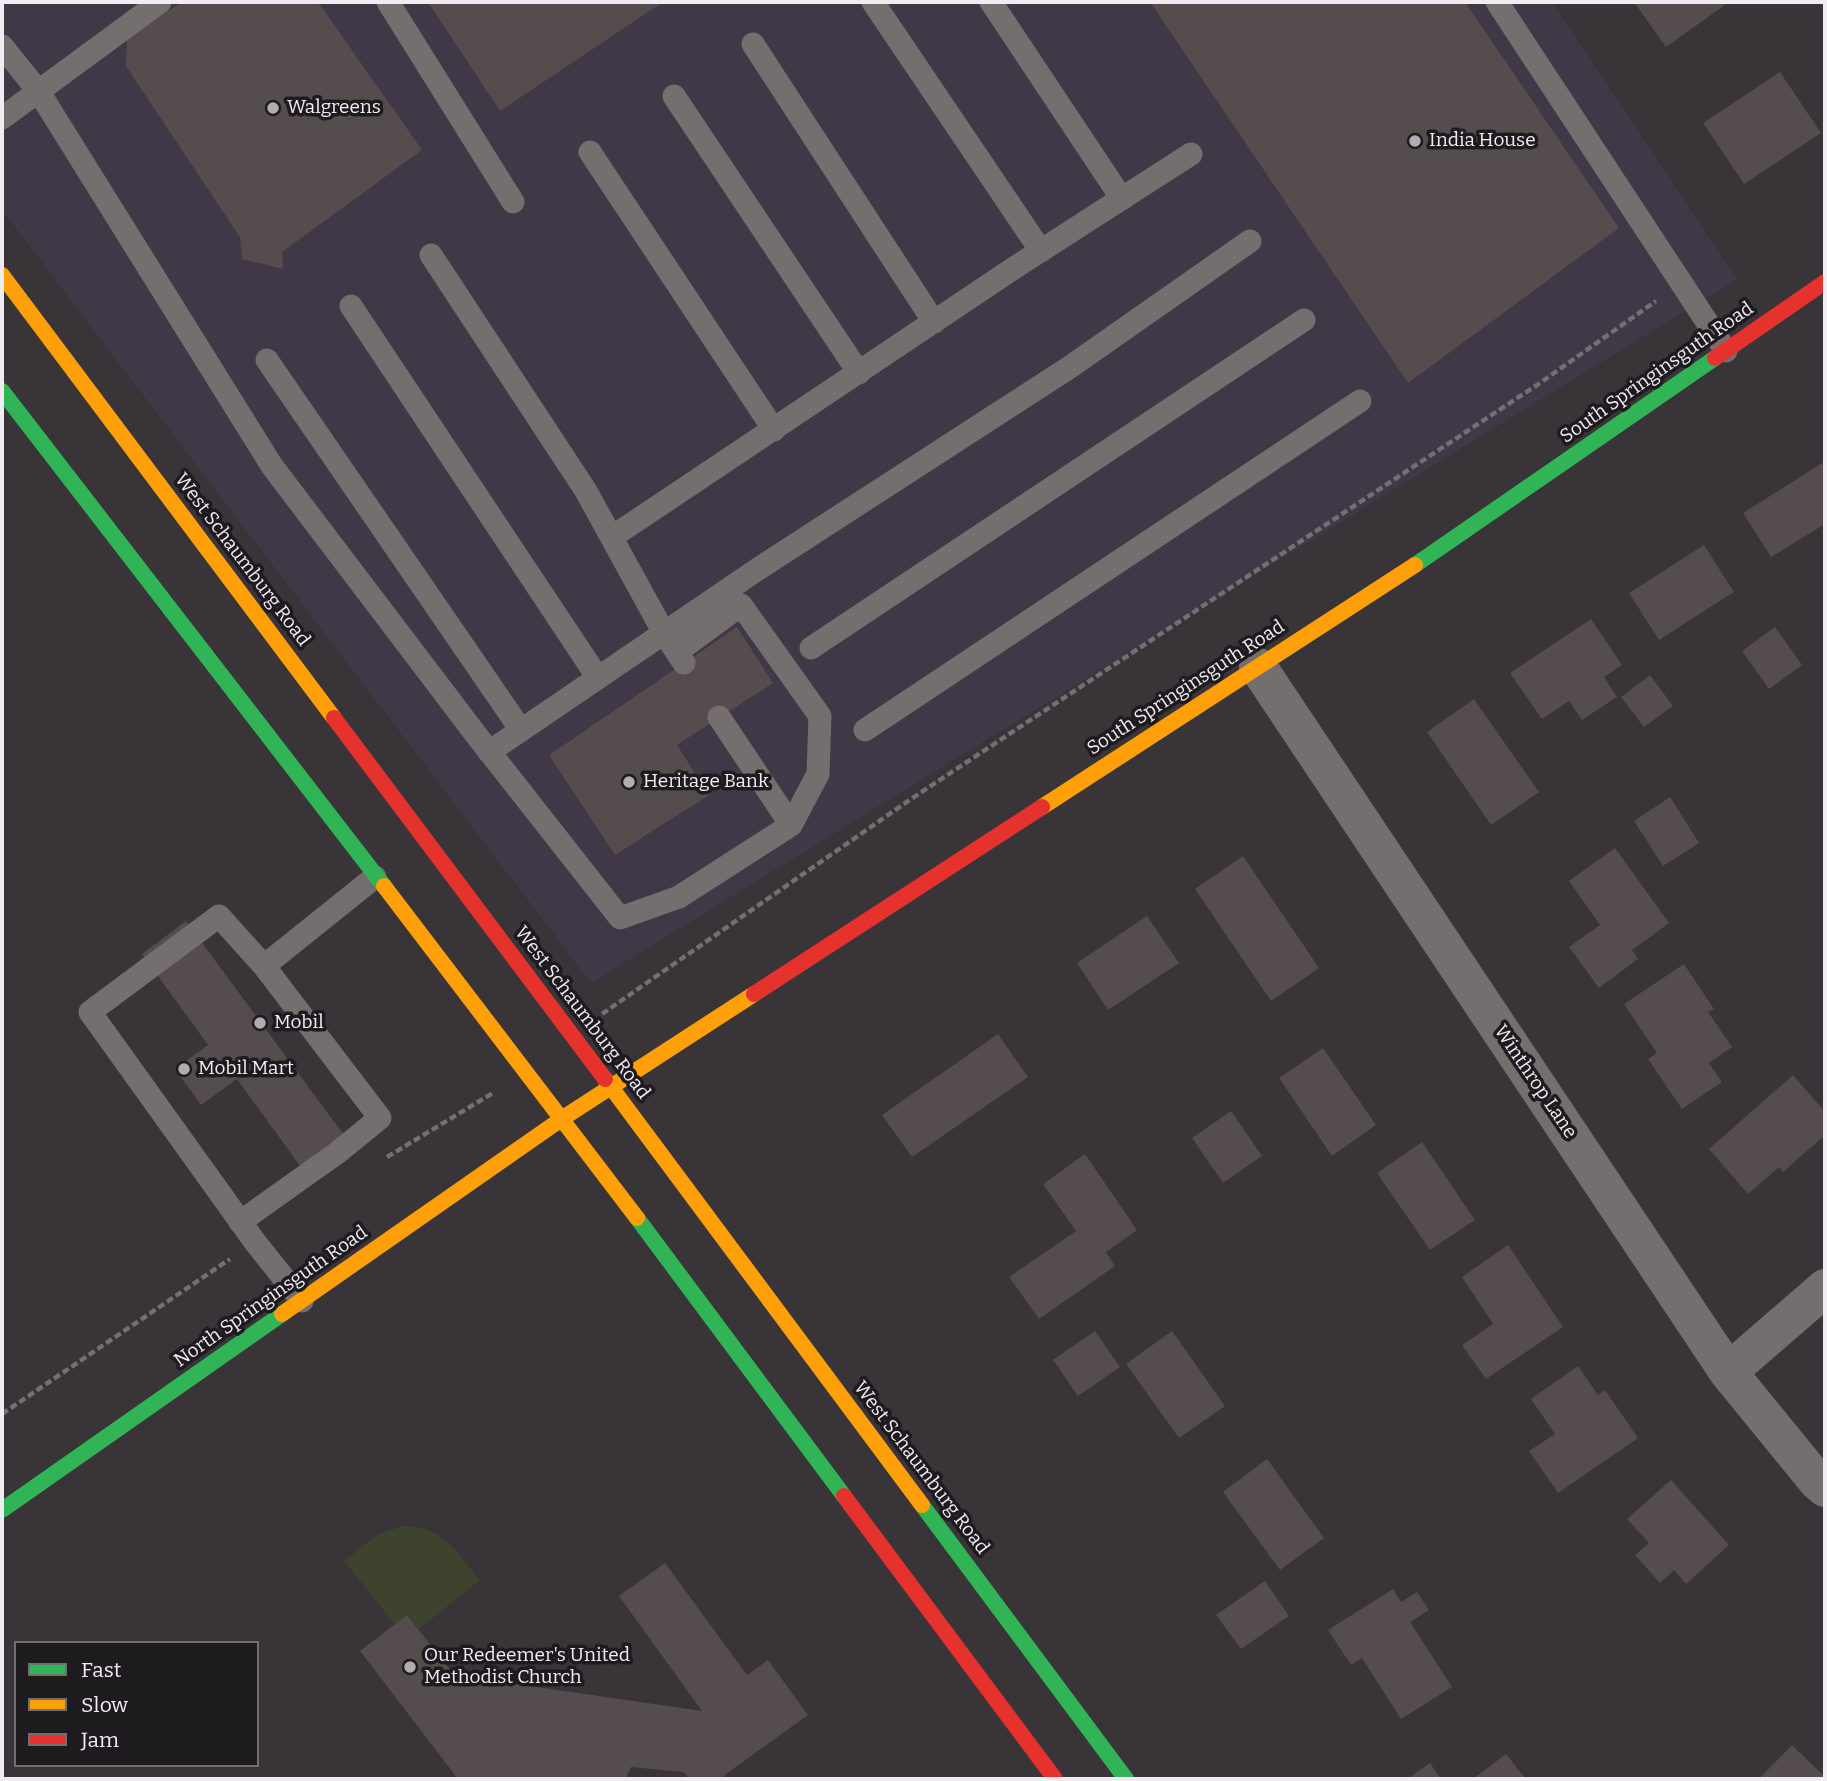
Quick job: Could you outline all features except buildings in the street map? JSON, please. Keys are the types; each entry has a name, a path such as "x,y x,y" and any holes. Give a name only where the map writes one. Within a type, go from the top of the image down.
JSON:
{"main road":[{"name":"West Schaumburg Road","path":"2,275 1126,1779"},
{"name":"South Springinsguth Road","path":"563,1118 1454,540 1825,282"},
{"path":"2,391 563,1118 1055,1779"},
{"name":"North Springinsguth Road","path":"2,1510 563,1118"}],"street":[{"name":"Winthrop Lane","path":"1258,667 1728,1372 1825,1488"},
{"path":"1728,1372 1825,1288"}],"lane":[{"path":"2,118 160,2"},
{"path":"388,2 513,202"},
{"path":"873,2 1041,251"},
{"path":"991,2 1122,199"},
{"path":"1497,2 1726,351"},
{"path":"753,44 934,322"},
{"path":"2,46 39,92 272,466 489,752 620,918 679,897 791,825 818,774 820,716 741,605 675,650 598,678 489,752"},
{"path":"674,96 859,373"},
{"path":"590,152 774,430"},
{"path":"612,537 1191,154"},
{"path":"675,650 758,569 1070,367 1250,241"},
{"path":"431,255 586,491 675,650"},
{"path":"351,306 598,678"},
{"path":"811,648 1304,320"},
{"path":"267,360 521,730"},
{"path":"865,730 1360,401"},
{"path":"719,717 791,825"},
{"path":"264,966 375,877"},
{"path":"240,1222 337,1153 380,1118 264,966 219,916 90,1012 240,1222 302,1301"}],"path":[{"path":"606,1011 933,784 1540,383 1682,283"}],"shaded area":[{"path":"2,2 1552,2 1737,279 591,983 2,210"}],"green space":[{"path":"403,1526 430,1531 448,1542 480,1580 419,1629 407,1615 395,1624 344,1561 378,1534"}],"traffic: fast":[{"path":"1415,565 1715,358"},
{"path":"2,391 384,886"},
{"path":"637,1218 844,1496"},
{"path":"2,1510 282,1314"},
{"path":"922,1505 1126,1779"}],"traffic: slow":[{"path":"2,275 334,718"},
{"path":"1042,807 1415,565"},
{"path":"384,886 637,1218"},
{"path":"282,1314 563,1118 754,994"},
{"path":"605,1079 922,1505"}],"traffic: jam":[{"path":"1715,358 1825,282"},
{"path":"334,718 605,1079"},
{"path":"754,994 1042,807"},
{"path":"844,1496 1055,1779"}],"place":[{"name":"Walgreens","path":"273,108"},
{"name":"India House","path":"1415,141"},
{"name":"Heritage Bank","path":"629,782"},
{"name":"Mobil","path":"260,1023"},
{"name":"Mobil Mart","path":"184,1069"},
{"name":"Our Redeemer's United Methodist Church","path":"410,1667"}]}
